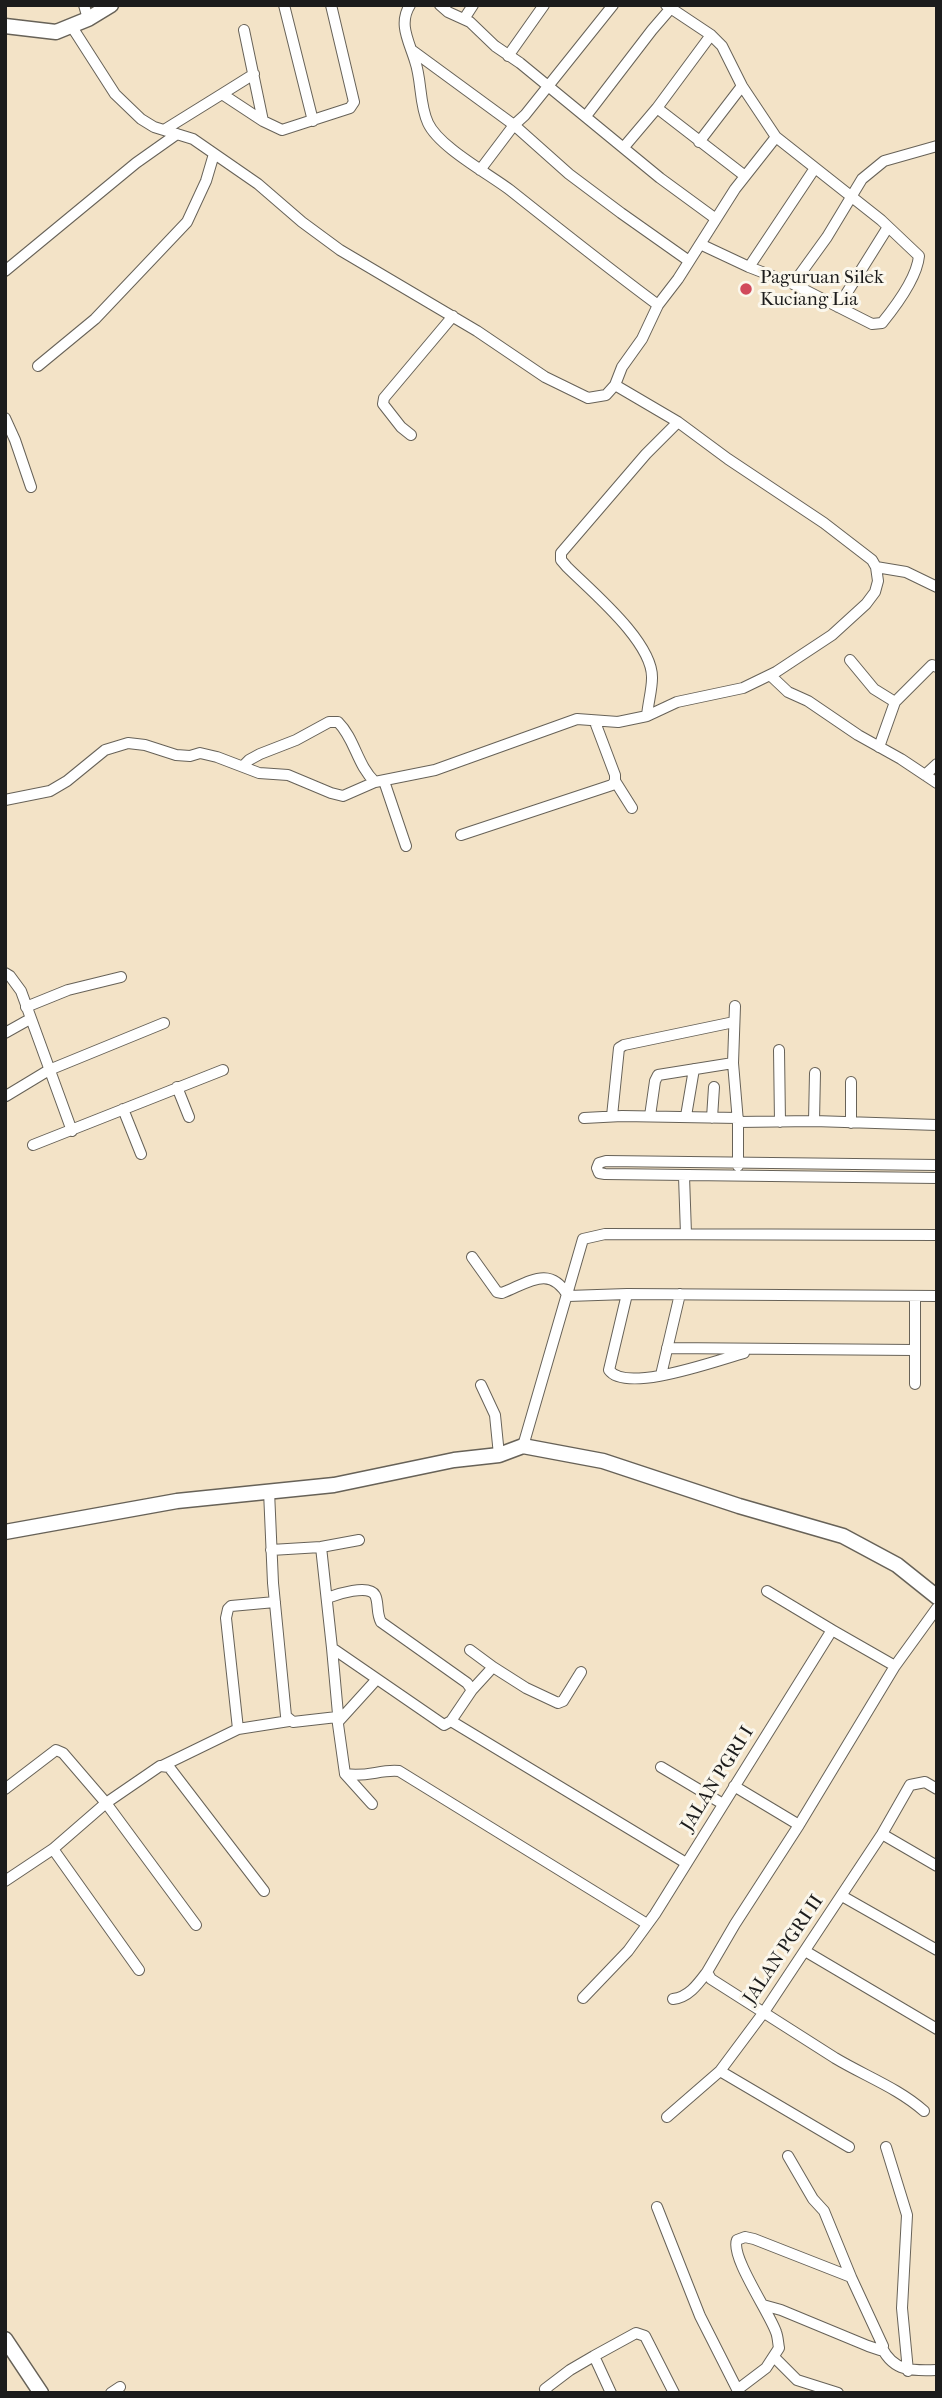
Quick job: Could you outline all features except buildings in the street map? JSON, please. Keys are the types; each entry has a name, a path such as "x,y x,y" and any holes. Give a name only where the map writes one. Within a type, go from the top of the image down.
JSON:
{"street":[{"path":"5,26 56,32 72,27 86,12 111,5"},
{"path":"284,5 313,121"},
{"path":"222,94 282,131 347,111 354,102 331,5"},
{"path":"410,5 404,15 405,27 428,124 438,136 480,170 509,189 658,305"},
{"path":"440,5 464,19 546,87 716,219"},
{"path":"464,19 473,5"},
{"path":"508,56 544,5"},
{"path":"480,170 613,5"},
{"path":"586,116 669,7 711,35 722,46 742,86 776,137 888,227 919,256 905,289 882,323 872,324 793,284 700,244"},
{"path":"72,27 121,101 141,120 193,139 258,184 325,239 453,316 545,377 578,394 596,398 607,395 615,385 622,367 642,339 658,305 745,176 776,137"},
{"path":"244,30 263,121"},
{"path":"624,147 657,108 711,35"},
{"path":"412,51 514,125 569,174 689,261"},
{"path":"164,130 254,74"},
{"path":"699,142 742,86"},
{"path":"657,108 745,176"},
{"path":"5,271 136,163 177,134"},
{"path":"793,284 827,237 862,179 884,161 937,145"},
{"path":"38,366 95,319 187,222 206,181 214,154"},
{"path":"749,267 815,168"},
{"path":"838,307 888,227"},
{"path":"411,435 383,404 384,398 453,316"},
{"path":"5,800 50,791 67,781 105,750 128,743 145,744 177,755 190,756 200,753 259,773 288,775 343,796 379,781 435,770 577,719 618,722 647,716 677,702 743,688 770,675 832,635 866,604 875,592 878,581 876,567 865,554 678,422 615,385"},
{"path":"5,418 31,487"},
{"path":"647,716 652,677 650,663 634,635 561,561 561,553 646,454 678,422"},
{"path":"876,567 906,572 937,587"},
{"path":"850,660 874,689 895,702"},
{"path":"879,747 895,702 924,671 932,665 937,667"},
{"path":"770,675 788,692 808,701 937,783"},
{"path":"243,766 260,754 296,740 329,722 338,722 345,729 366,773 379,781 406,846"},
{"path":"595,722 615,781 632,808"},
{"path":"925,775 937,764"},
{"path":"461,835 612,785 615,781"},
{"path":"5,974 10,976 21,991 72,1130"},
{"path":"26,1007 68,990 121,977"},
{"path":"735,1006 733,1063 738,1120 737,1175"},
{"path":"5,1033 30,1019"},
{"path":"612,1116 619,1048 734,1022"},
{"path":"6,1096 49,1070 164,1023"},
{"path":"779,1050 780,1122"},
{"path":"650,1116 656,1077 733,1063"},
{"path":"686,1116 694,1069"},
{"path":"33,1145 223,1070"},
{"path":"814,1121 815,1073"},
{"path":"851,1082 852,1123"},
{"path":"177,1087 189,1116"},
{"path":"712,1118 714,1087"},
{"path":"123,1109 141,1154"},
{"path":"584,1118 686,1116 780,1122 937,1125"},
{"path":"937,1165 606,1161 599,1163 597,1168 599,1173 605,1174 937,1178"},
{"path":"684,1176 686,1234"},
{"path":"523,1446 583,1239 605,1234 937,1234"},
{"path":"472,1257 497,1292 502,1293 540,1277 555,1279 568,1296"},
{"path":"628,1294 609,1370 612,1375 620,1378 672,1374 754,1349"},
{"path":"661,1375 680,1294"},
{"path":"568,1296 937,1296"},
{"path":"915,1297 915,1384"},
{"path":"667,1348 914,1350"},
{"path":"481,1385 495,1415 499,1455"},
{"path":"5,1532 141,1507 334,1485 454,1460 499,1455 523,1446 603,1461 739,1506 843,1536 897,1564 937,1597"},
{"path":"269,1491 275,1602 286,1716 289,1721"},
{"path":"271,1550 321,1547 359,1539"},
{"path":"321,1547 337,1719 345,1774 372,1804"},
{"path":"327,1598 355,1591 373,1592 376,1597 376,1614 381,1622 467,1683 472,1690"},
{"path":"766,1591 895,1666"},
{"path":"238,1729 226,1618 228,1609 231,1606 275,1602"},
{"path":"673,1999 682,1998 707,1972 895,1666 937,1608"},
{"name":"JALAN PGRI I","path":"583,1998 628,1951 647,1924 832,1630"},
{"path":"332,1648 444,1725 451,1721 472,1690 493,1667"},
{"path":"470,1650 526,1688 558,1703 563,1701 581,1672"},
{"path":"5,1881 52,1849 106,1803 160,1766 238,1729 289,1721 337,1719 377,1679"},
{"path":"451,1721 686,1863"},
{"path":"5,1789 56,1750 63,1753 106,1803 196,1925"},
{"path":"160,1766 169,1768 264,1891"},
{"path":"661,1767 723,1804"},
{"path":"345,1774 360,1777 391,1770 399,1771 647,1924"},
{"name":"JALAN PGRI II","path":"667,2117 720,2071 764,2012 883,1834 910,1785 925,1782 937,1790"},
{"path":"734,1786 799,1825"},
{"path":"883,1834 937,1866"},
{"path":"52,1849 139,1970"},
{"path":"842,1896 937,1950"},
{"path":"805,1951 937,2029"},
{"path":"707,1972 711,1979 837,2059 911,2099 924,2110"},
{"path":"720,2071 849,2147"},
{"path":"886,2147 907,2215 902,2308 908,2371"},
{"path":"788,2156 813,2199 824,2211 851,2277 880,2337 882,2348 892,2362 908,2371 937,2370"},
{"path":"657,2207 691,2295 738,2391 766,2368 779,2348 776,2332 735,2248 737,2240 746,2236 777,2246 851,2277"},
{"path":"763,2305 868,2346 880,2350 882,2348"},
{"path":"544,2391 569,2370 636,2333 645,2336 674,2393"},
{"path":"5,2339 41,2393"},
{"path":"594,2356 611,2393"},
{"path":"774,2357 797,2381 838,2393"}],"place":[{"name":"Paguruan Silek Kuciang Lia","path":"746,289"}]}
